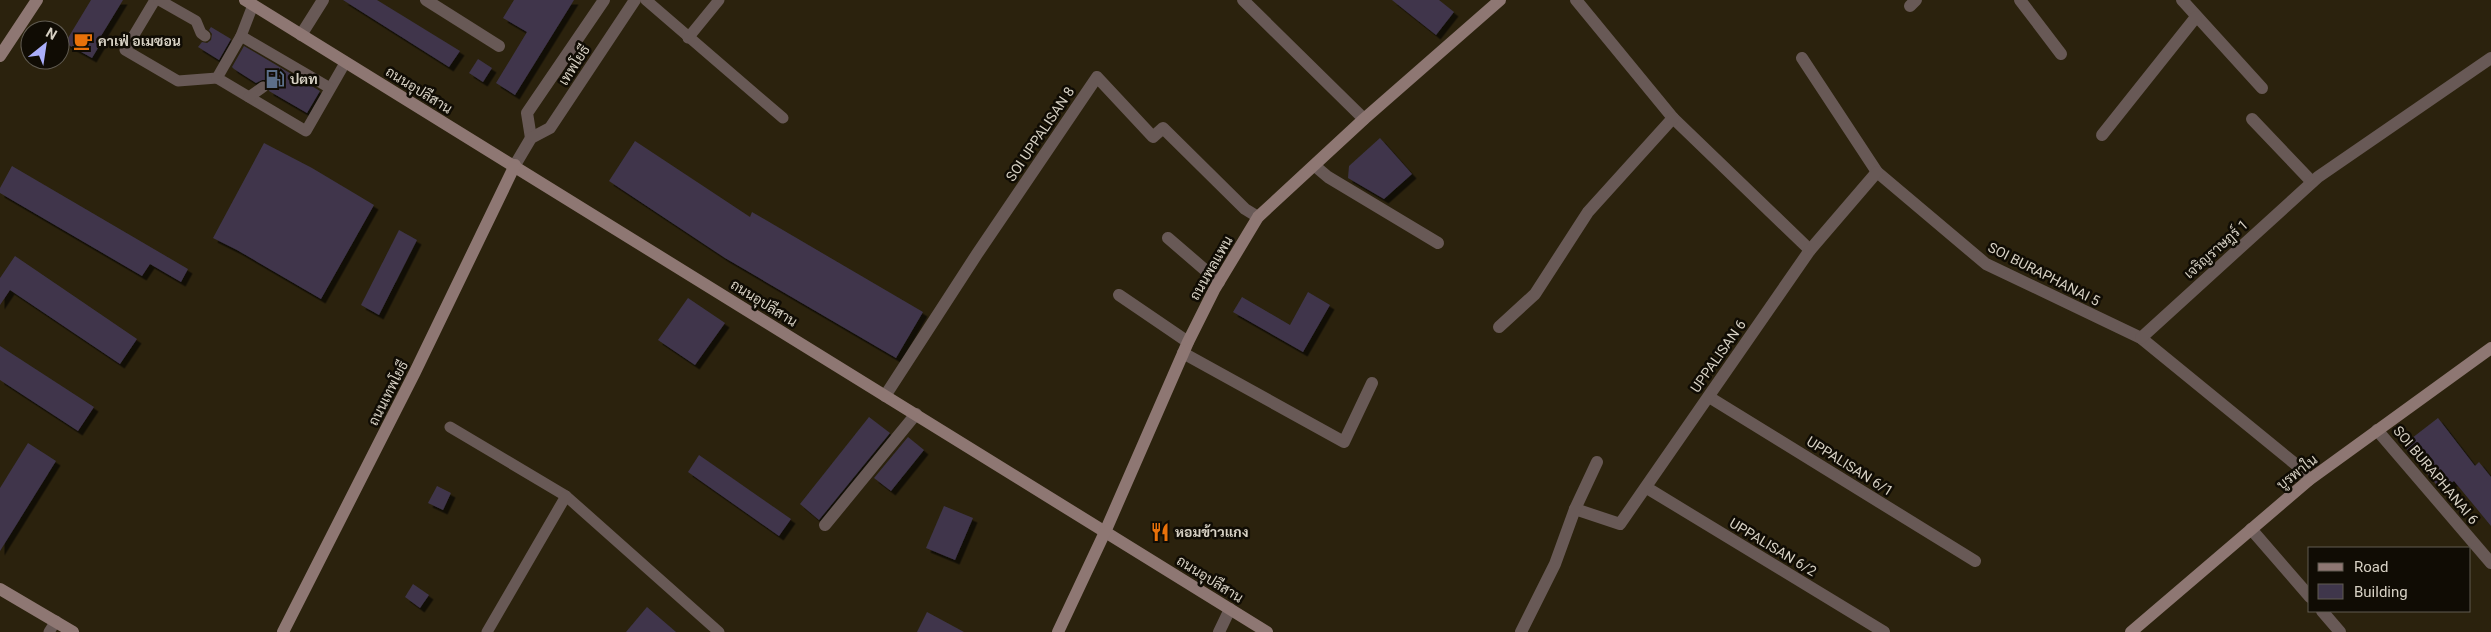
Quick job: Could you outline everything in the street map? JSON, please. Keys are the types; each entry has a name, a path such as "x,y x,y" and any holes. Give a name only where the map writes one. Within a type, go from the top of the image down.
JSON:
{"street":[{"path":"0,56 37,0"},
{"path":"301,35 323,0"},
{"path":"426,0 499,46"},
{"name":"เทพโยธี","path":"531,138 527,113 604,0"},
{"name":"เทพโยธี","path":"515,166 531,138 550,128 635,0"},
{"path":"1243,0 1364,119"},
{"name":"ถนนพลแพน","path":"1058,632 1105,532 1186,348 1219,282 1258,217 1364,119 1500,0"},
{"path":"1576,0 1673,118 1810,250"},
{"path":"2020,0 2061,54"},
{"path":"2182,0 2262,88"},
{"name":"ถนนอุปลีสาน","path":"249,3 1267,632"},
{"path":"2102,135 2196,17"},
{"name":"SOI BURAPHANAI 5","path":"1802,58 1877,172 1986,264 2141,338 2299,468 2309,480"},
{"name":"เจริญราษฎร์ 1","path":"2141,338 2312,182 2491,58"},
{"name":"SOI UPPALISAN 8","path":"885,396 982,246 1097,77 1153,136 1163,128 1245,209 1258,217"},
{"path":"1499,327 1536,294 1588,212 1673,118"},
{"path":"2252,120 2312,182"},
{"name":"ถนนเทพโยธี","path":"283,632 411,380 515,166"},
{"path":"1314,166 1328,177 1438,243"},
{"name":"UPPALISAN 6","path":"1575,509 1620,524 1647,488 1810,250 1877,172"},
{"path":"1168,238 1219,282"},
{"path":"1119,294 1186,348 1344,442 1372,383"},
{"name":"บูรพาใน","path":"2131,632 2309,480 2491,348"},
{"name":"UPPALISAN 6/1","path":"1709,396 1975,562"},
{"path":"825,525 916,414"},
{"name":"SOI BURAPHANAI 6","path":"2377,430 2491,563"},
{"path":"1521,632 1555,564 1575,509 1596,462"},
{"name":"UPPALISAN 6/2","path":"1647,488 1884,632"},
{"path":"2251,529 2308,595"},
{"path":"0,589 52,627 74,632"},
{"path":"1219,632 1230,609"},
{"path":"2323,612 2340,632"}],"lane":[{"path":"155,0 125,50 178,81 217,78 306,131 345,62"},
{"path":"159,0 196,21 201,33 205,36"},
{"path":"646,0 783,118"},
{"path":"688,38 719,0"},
{"path":"217,78 230,50 241,36 249,3"},
{"path":"241,36 291,69 330,88"},
{"path":"249,97 263,88"},
{"path":"450,427 566,496 718,632"},
{"path":"487,632 566,496"}],"building":[{"path":"91,0 123,0 101,36 104,38 92,58 70,46 70,35"},
{"path":"343,0 377,0 460,51 449,67"},
{"path":"514,0 574,0 515,95 496,83 527,32 503,18"},
{"path":"1392,0 1439,0 1454,12 1436,35"},
{"path":"211,27 231,39 219,60 198,47 202,42 207,43 211,40 212,34 209,30"},
{"path":"244,46 320,91 307,113 269,91 270,86 267,80 256,83 232,67"},
{"path":"478,59 492,68 483,82 469,73"},
{"path":"1380,138 1412,174 1384,199 1348,178 1349,166"},
{"path":"635,141 750,217 752,212 923,312 896,358 725,258 609,181"},
{"path":"264,143 312,168 374,205 321,299 213,238"},
{"path":"12,166 188,269 181,282 150,264 142,276 0,193 0,188"},
{"path":"399,230 417,240 379,315 361,305"},
{"path":"15,256 137,339 120,364 10,290 0,305 0,278"},
{"path":"1308,292 1330,305 1303,352 1233,312 1242,297 1290,325"},
{"path":"688,298 725,323 695,365 658,340"},
{"path":"0,346 94,407 78,431 0,380"},
{"path":"869,417 890,433 819,520 800,504"},
{"path":"2438,418 2475,466 2479,462 2491,477 2491,526 2454,481 2441,490 2403,445"},
{"path":"908,437 924,450 891,491 874,478"},
{"path":"28,443 56,461 0,551 0,488"},
{"path":"699,455 791,519 779,536 688,472"},
{"path":"437,486 451,493 443,510 428,503"},
{"path":"944,506 973,518 955,560 926,548"},
{"path":"413,584 429,595 420,608 405,597"},
{"path":"647,607 676,632 626,632"},
{"path":"927,612 964,632 917,632"}],"place":[{"name":"คาเฟ่ อเมซอน","path":"83,41"},
{"name":"ปตท","path":"275,79"},
{"name":"หอมข้าวแกง","path":"1160,532"}]}
